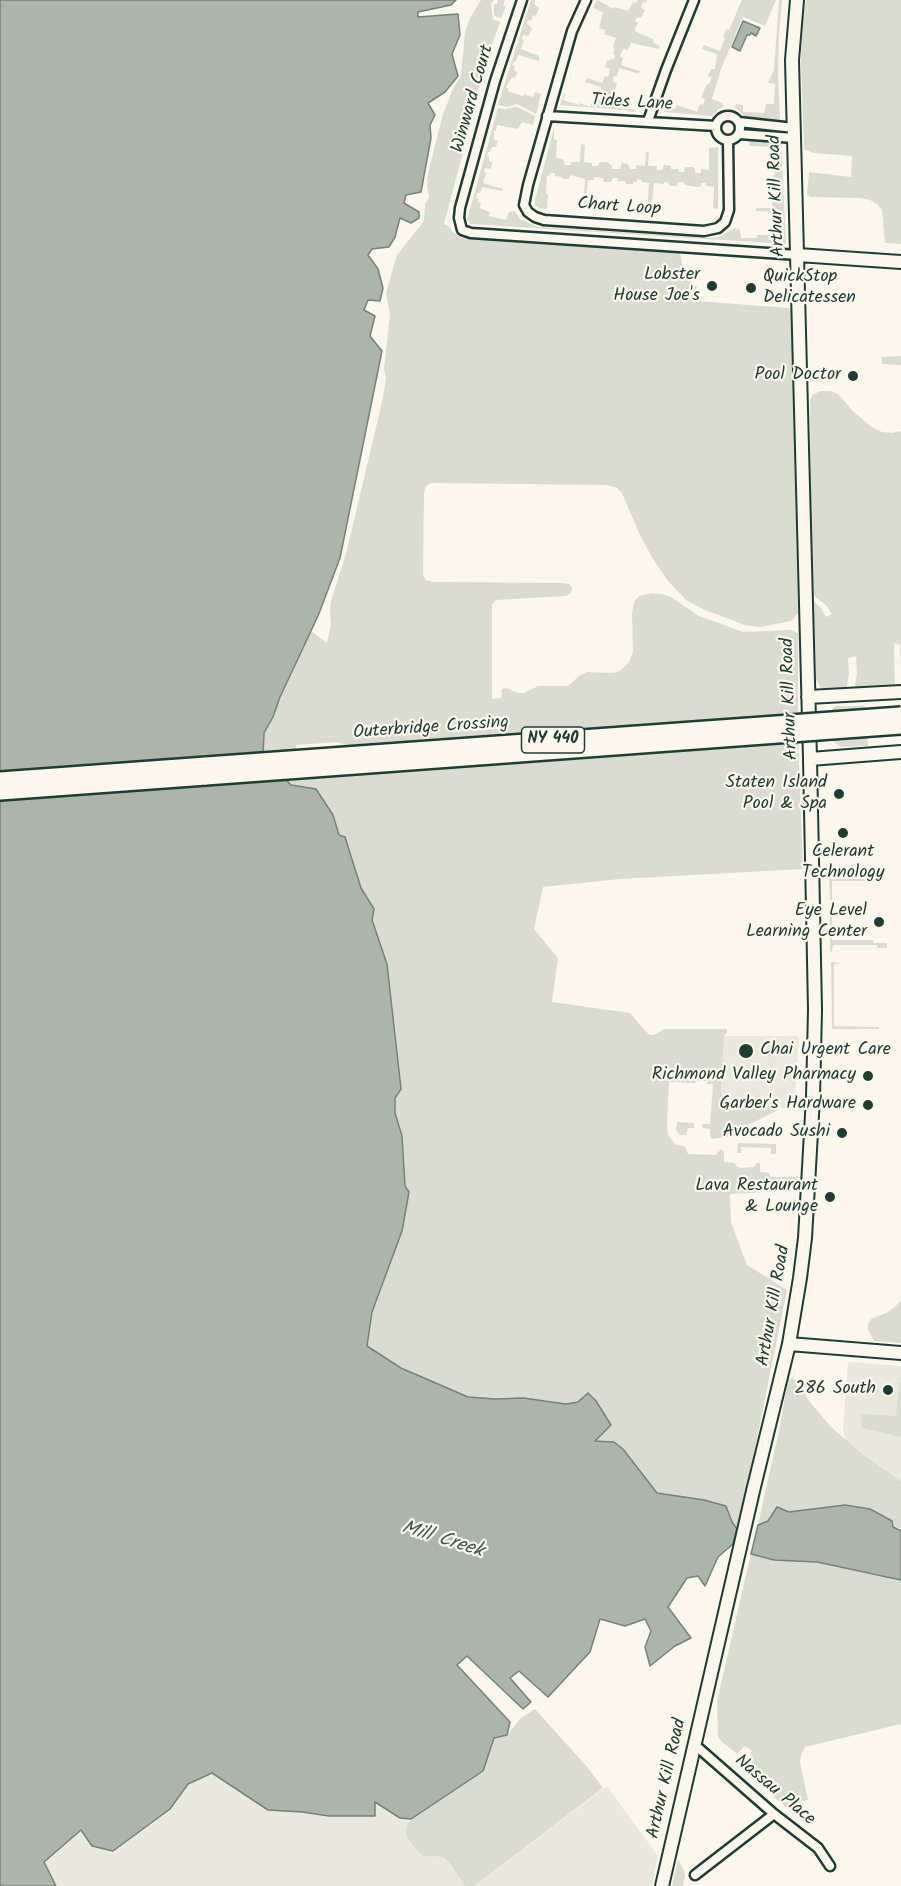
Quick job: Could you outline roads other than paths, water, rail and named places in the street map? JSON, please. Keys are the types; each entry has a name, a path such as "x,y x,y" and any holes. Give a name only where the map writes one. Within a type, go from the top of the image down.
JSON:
{"highway":[{"name":"Outerbridge Crossing","path":"0,780 901,715"},
{"name":"Outerbridge Crossing","path":"0,792 901,726"}],"street":[{"name":"Winward Court","path":"522,0 495,81 460,208 462,230 471,233 798,255"},
{"path":"547,116 572,31 586,0"},
{"path":"648,121 694,0"},
{"name":"Arthur Kill Road","path":"662,1886 789,1344 805,1238 813,1097 815,1010 792,60 797,0"},
{"name":"Tides Lane","path":"547,116 716,126 720,119 727,116 734,117 739,128"},
{"name":"Chart Loop","path":"547,116 524,199 528,212 544,220 704,231 718,228 725,222 729,210 728,140"},
{"name":"Tides Lane","path":"739,128 765,124 794,133"},
{"path":"716,126 719,136 728,140 733,139 739,128"},
{"name":"Tides Lane","path":"739,128 794,133"},
{"path":"798,255 901,262"},
{"path":"808,697 901,692"},
{"path":"810,759 901,752"},
{"path":"789,1344 901,1353"},
{"name":"Nassau Place","path":"694,1744 774,1814 818,1848 830,1866"},
{"path":"695,1875 774,1814"}],"water":[{"name":"Mill Creek","path":"0,0 456,0 451,5 418,12 418,17 458,14 460,35 452,54 458,76 445,92 428,103 435,115 430,125 431,138 421,192 406,195 404,203 419,212 419,218 411,223 400,218 395,237 389,247 372,249 368,255 378,269 383,288 380,301 368,300 364,310 375,316 370,336 382,351 340,558 318,616 264,733 263,756 291,785 316,789 333,815 339,835 345,837 361,888 374,909 372,920 387,964 401,1089 395,1098 395,1113 402,1136 405,1186 409,1192 402,1231 372,1312 367,1346 401,1368 468,1397 523,1398 566,1404 578,1402 588,1393 596,1401 611,1425 595,1441 614,1442 623,1449 657,1493 704,1500 726,1506 737,1529 733,1544 718,1557 705,1586 698,1576 687,1578 668,1607 691,1638 675,1646 650,1666 645,1647 651,1631 645,1619 625,1626 600,1619 590,1652 548,1697 519,1671 510,1678 531,1702 523,1709 467,1656 457,1665 510,1722 507,1735 494,1738 483,1771 411,1819 400,1818 375,1802 375,1816 329,1816 268,1810 212,1773 188,1784 170,1809 113,1851 92,1846 81,1830 44,1862 56,1886 0,1886"},
{"path":"743,21 760,28 756,36 751,33 747,35 740,51 732,47"},
{"path":"845,1505 870,1509 892,1521 893,1527 901,1531 901,1580 817,1562 774,1560 751,1554 758,1525 768,1521 777,1507 789,1512"}],"place":[{"name":"Lobster House Joe's","path":"712,286"},
{"name":"QuickStop Delicatessen","path":"751,288"},
{"name":"Pool Doctor","path":"853,376"},
{"name":"Staten Island Pool & Spa","path":"839,794"},
{"name":"Celerant Technology","path":"843,833"},
{"name":"Eye Level Learning Center","path":"879,922"},
{"name":"Chai Urgent Care","path":"746,1051"},
{"name":"Richmond Valley Pharmacy","path":"868,1076"},
{"name":"Garber's Hardware","path":"868,1105"},
{"name":"Avocado Sushi","path":"842,1133"},
{"name":"Lava Restaurant & Lounge","path":"830,1197"},
{"name":"286 South","path":"888,1390"}]}
